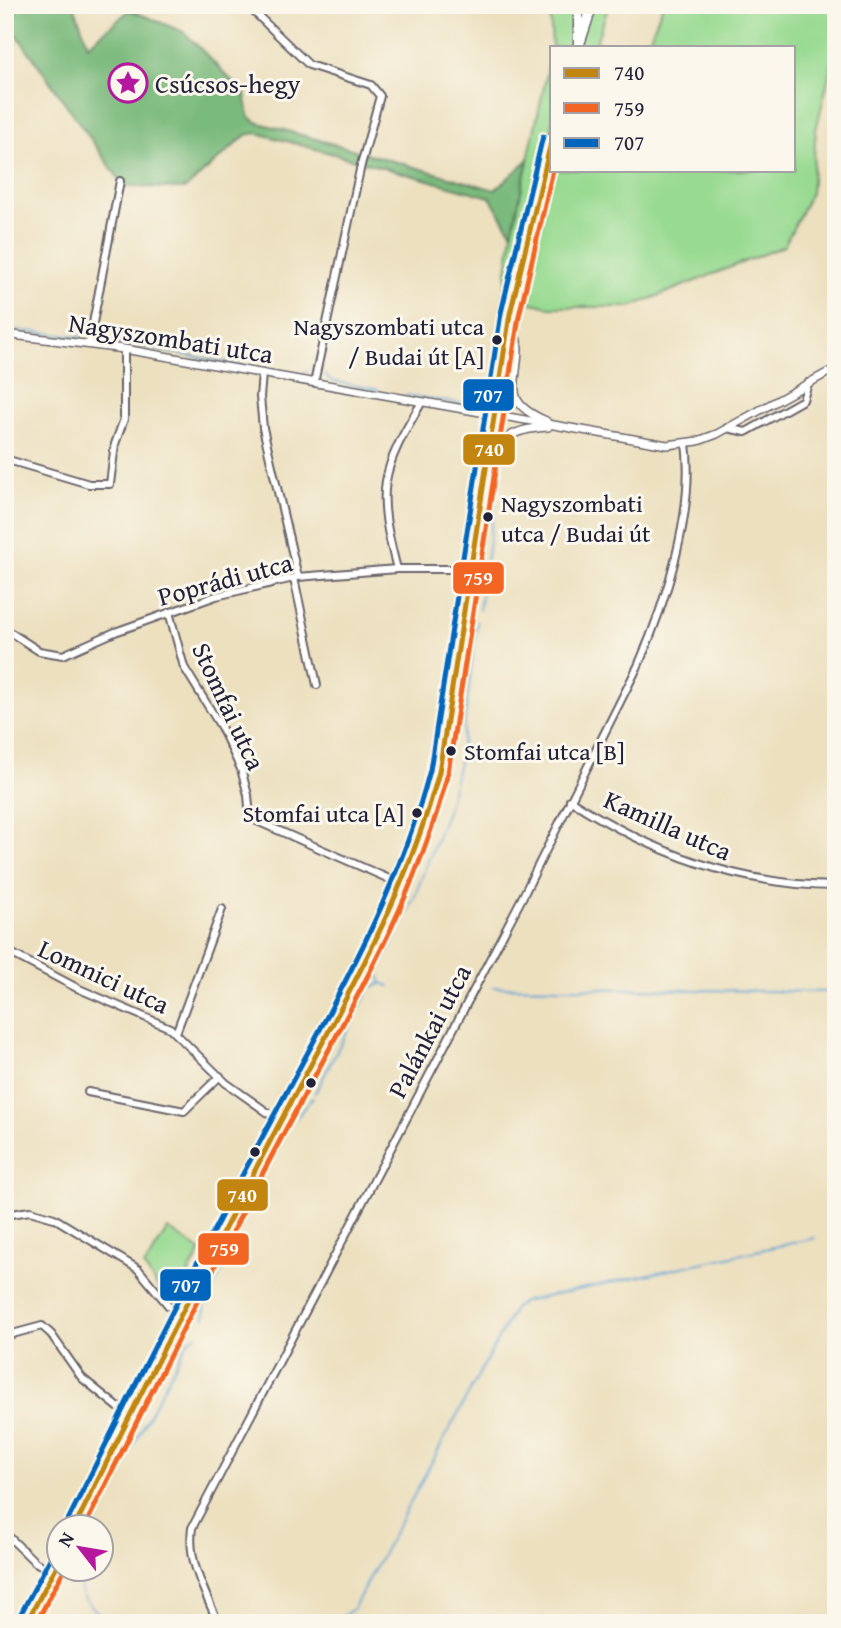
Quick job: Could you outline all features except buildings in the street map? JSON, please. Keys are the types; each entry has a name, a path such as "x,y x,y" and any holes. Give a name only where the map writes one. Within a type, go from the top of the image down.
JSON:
{"main road":[{"path":"578,5 578,46"},
{"path":"578,46 592,5"},
{"path":"82,1512 179,1318 403,886 422,837 439,772 510,314 550,146"},
{"path":"26,1623 47,1582"}],"street":[{"path":"247,5 309,65 371,85 380,96 361,165 314,383"},
{"path":"89,344 120,181"},
{"path":"510,314 518,348 515,399 528,413 560,426 660,444 686,443 727,428 836,368"},
{"name":"Nagyszombati utca","path":"5,334 124,349 560,426"},
{"path":"5,459 89,484 110,484 114,451 124,419 124,349"},
{"path":"262,374 260,397 263,428 317,685"},
{"path":"727,428 746,432 803,400 808,383"},
{"path":"397,569 383,515 386,478 397,445 422,402"},
{"path":"481,495 502,445 510,435 524,428 560,426"},
{"name":"Palánkai utca","path":"218,1623 193,1562 190,1545 192,1528 324,1271 522,898 627,689 654,626 686,500 686,443"},
{"name":"Poprádi utca","path":"5,629 39,650 63,655 216,596 296,578 397,569 469,569"},
{"name":"Stomfai utca","path":"169,612 184,667 221,727 240,769 248,795 250,818 403,886"},
{"name":"Kamilla utca","path":"570,800 673,853 717,870 775,883 836,886"},
{"path":"176,1032 222,909"},
{"name":"Lomnici utca","path":"5,950 77,988 148,1017 176,1032 220,1076 281,1122"},
{"path":"88,1092 184,1111 220,1076"},
{"path":"5,1215 30,1211 54,1218 135,1267 179,1318"},
{"path":"5,1336 42,1326 51,1334 82,1378 130,1416"},
{"path":"5,1533 35,1562 46,1568"}],"green space":[{"path":"5,5 74,5 88,45 130,10 184,32 245,94 249,116 256,122 495,190 528,160 512,233 490,197 257,133 246,135 185,189 124,186 5,18"},
{"path":"550,5 609,5 596,42 613,46 552,46"},
{"path":"663,5 834,5 831,67 816,130 811,193 784,246 630,307 549,307 504,296 512,233 550,59 550,172 796,172 796,46 646,46"},
{"path":"168,1229 201,1251 171,1306 144,1267"}],"waterway":[{"path":"5,329 82,337"},
{"path":"99,340 300,375 307,371"},
{"path":"325,375 331,381 379,390"},
{"path":"405,395 464,404 477,397"},
{"path":"479,610 495,501"},
{"path":"390,986 382,983 378,972 414,898 447,811 460,759 477,622"},
{"path":"374,987 382,983"},
{"path":"493,987 836,992"},
{"path":"315,1093 368,991"},
{"path":"295,1119 313,1097"},
{"path":"319,1623 340,1618 353,1609 514,1309 522,1302 815,1238"},
{"path":"205,1318 205,1303 226,1263"},
{"path":"98,1512 188,1341 196,1335"},
{"path":"80,1582 81,1592 89,1604 107,1620"}],"transit line":[{"name":"707","path":"72,1512 219,1220 361,950 400,862 416,817 430,770 501,313 543,136"},
{"name":"740","path":"82,1512 368,955 389,911 425,820 439,772 510,314 550,146"},
{"name":"759","path":"92,1512 234,1228 378,956 399,912 434,821 448,773 519,316 553,172"},
{"name":"707","path":"18,1619 46,1566"},
{"name":"740","path":"26,1623 48,1582"},
{"name":"759","path":"36,1623 58,1582"}],"place":[{"name":"Csúcsos-hegy","path":"128,83"},
{"name":"Nagyszombati utca / Budai út [A]","path":"497,340"},
{"name":"Nagyszombati utca / Budai út","path":"488,517"},
{"name":"Stomfai utca [B]","path":"451,751"},
{"name":"Stomfai utca [A]","path":"417,813"}]}
